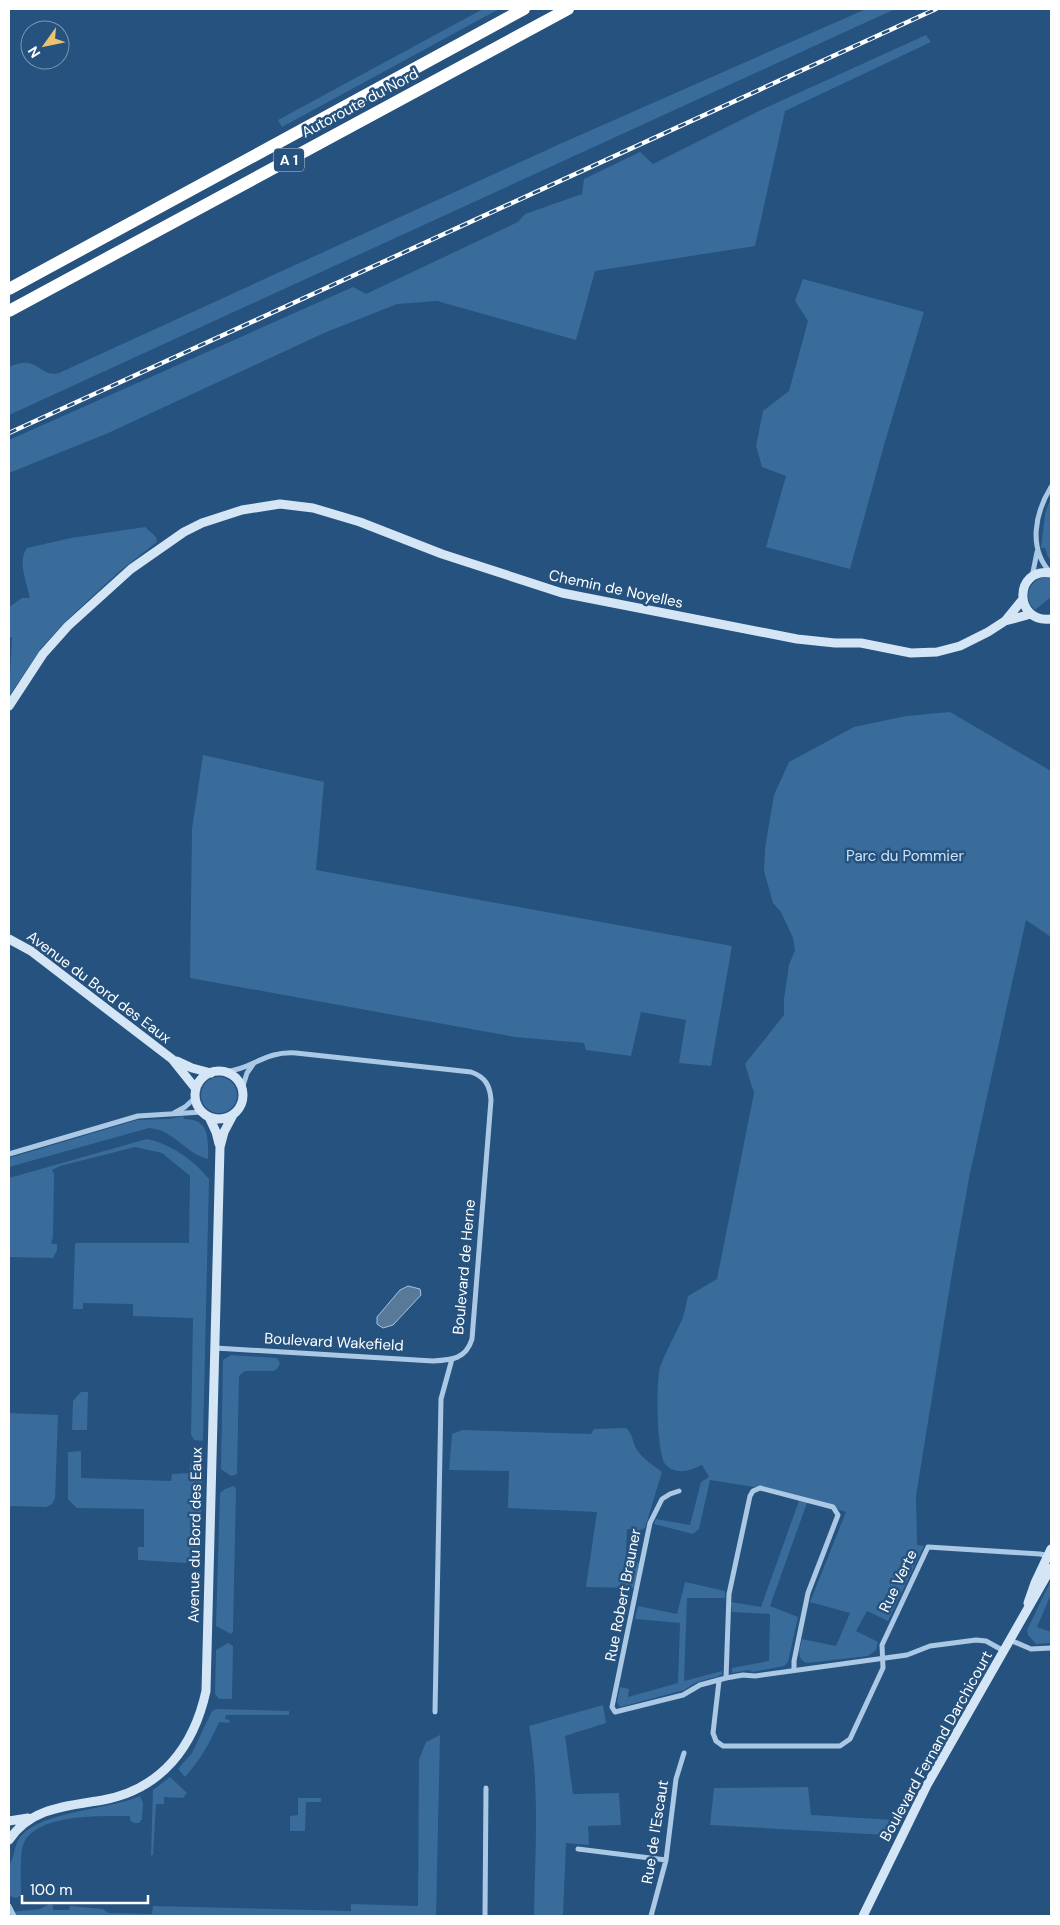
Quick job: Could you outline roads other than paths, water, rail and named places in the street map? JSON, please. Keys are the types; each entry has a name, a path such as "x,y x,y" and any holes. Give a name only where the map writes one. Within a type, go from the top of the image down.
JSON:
{"highway":[{"name":"Autoroute du Nord","path":"9,288 524,9"},
{"name":"Autoroute du Nord","path":"9,311 568,9"}],"street":[{"path":"1050,572 1045,567 1035,544 1039,514 1044,499 1051,488"},
{"name":"Chemin de Noyelles","path":"9,706 43,654 68,626 131,569 184,532 224,515 280,504 313,508 360,522 442,554 562,593 797,640 861,643 911,652 937,652 972,641 1005,621 1031,614"},
{"path":"1032,577 1037,552"},
{"path":"1032,577 1040,573 1050,572"},
{"name":"Chemin de Noyelles","path":"1005,621 1023,599 1025,584 1032,577"},
{"path":"1023,599 1027,610 1031,614 1039,619 1051,619"},
{"name":"Avenue du Bord des Eaux","path":"9,939 31,951 172,1059 192,1068 211,1073"},
{"name":"Boulevard de Herne","path":"226,1072 235,1071 274,1054 296,1053 463,1071 477,1075 486,1082 491,1100 472,1339 469,1348 465,1352 452,1358"},
{"name":"Avenue du Bord des Eaux","path":"172,1059 196,1093"},
{"path":"9,1154 138,1116 206,1114 221,1119 233,1115 242,1104 242,1089 247,1074 255,1062"},
{"path":"172,1114 185,1106 196,1093 200,1081 211,1073 226,1072 236,1079 242,1089"},
{"path":"196,1093 197,1103 206,1114"},
{"name":"Avenue du Bord des Eaux","path":"206,1114 216,1132 220,1148"},
{"name":"Avenue du Bord des Eaux","path":"9,1821 34,1817 69,1804 118,1796 152,1779 180,1754 200,1717 206,1691 220,1148 224,1132 233,1115"},
{"name":"Boulevard Wakefield","path":"214,1348 432,1361 452,1358"},
{"path":"435,1712 442,1399 452,1358"},
{"path":"726,1678 731,1582 750,1496 758,1489 793,1496 833,1508 838,1515 808,1593 794,1661 794,1670"},
{"name":"Rue Robert Brauner","path":"679,1491 662,1499 650,1523 612,1709 618,1713 683,1695 700,1685 719,1680"},
{"name":"Rue Verte","path":"882,1658 882,1644 928,1547 1050,1554"},
{"name":"Boulevard Fernand Darchicourt","path":"1022,1618 1035,1583 1050,1554"},
{"name":"Boulevard Fernand Darchicourt","path":"863,1916 927,1785 1022,1618 1042,1588 1051,1568"},
{"path":"882,1658 882,1670 850,1739 840,1746 723,1746 716,1741 713,1733 719,1680 743,1675 755,1676 794,1670 882,1658 912,1654 930,1646 976,1640 986,1641 1004,1651"},
{"path":"1010,1640 1031,1649 1051,1648"},
{"name":"Rue de l'Escaut","path":"652,1916 666,1860 676,1778 684,1753"},
{"path":"485,1916 486,1788"},
{"name":"Avenue du Bord des Eaux","path":"9,1840 18,1828 34,1817"},
{"path":"578,1849 666,1860"},
{"path":"9,1906 14,1916"}],"railway":[{"path":"9,433 936,9"}],"park label":[{"name":"Parc du Pommier","path":"905,856"}]}
